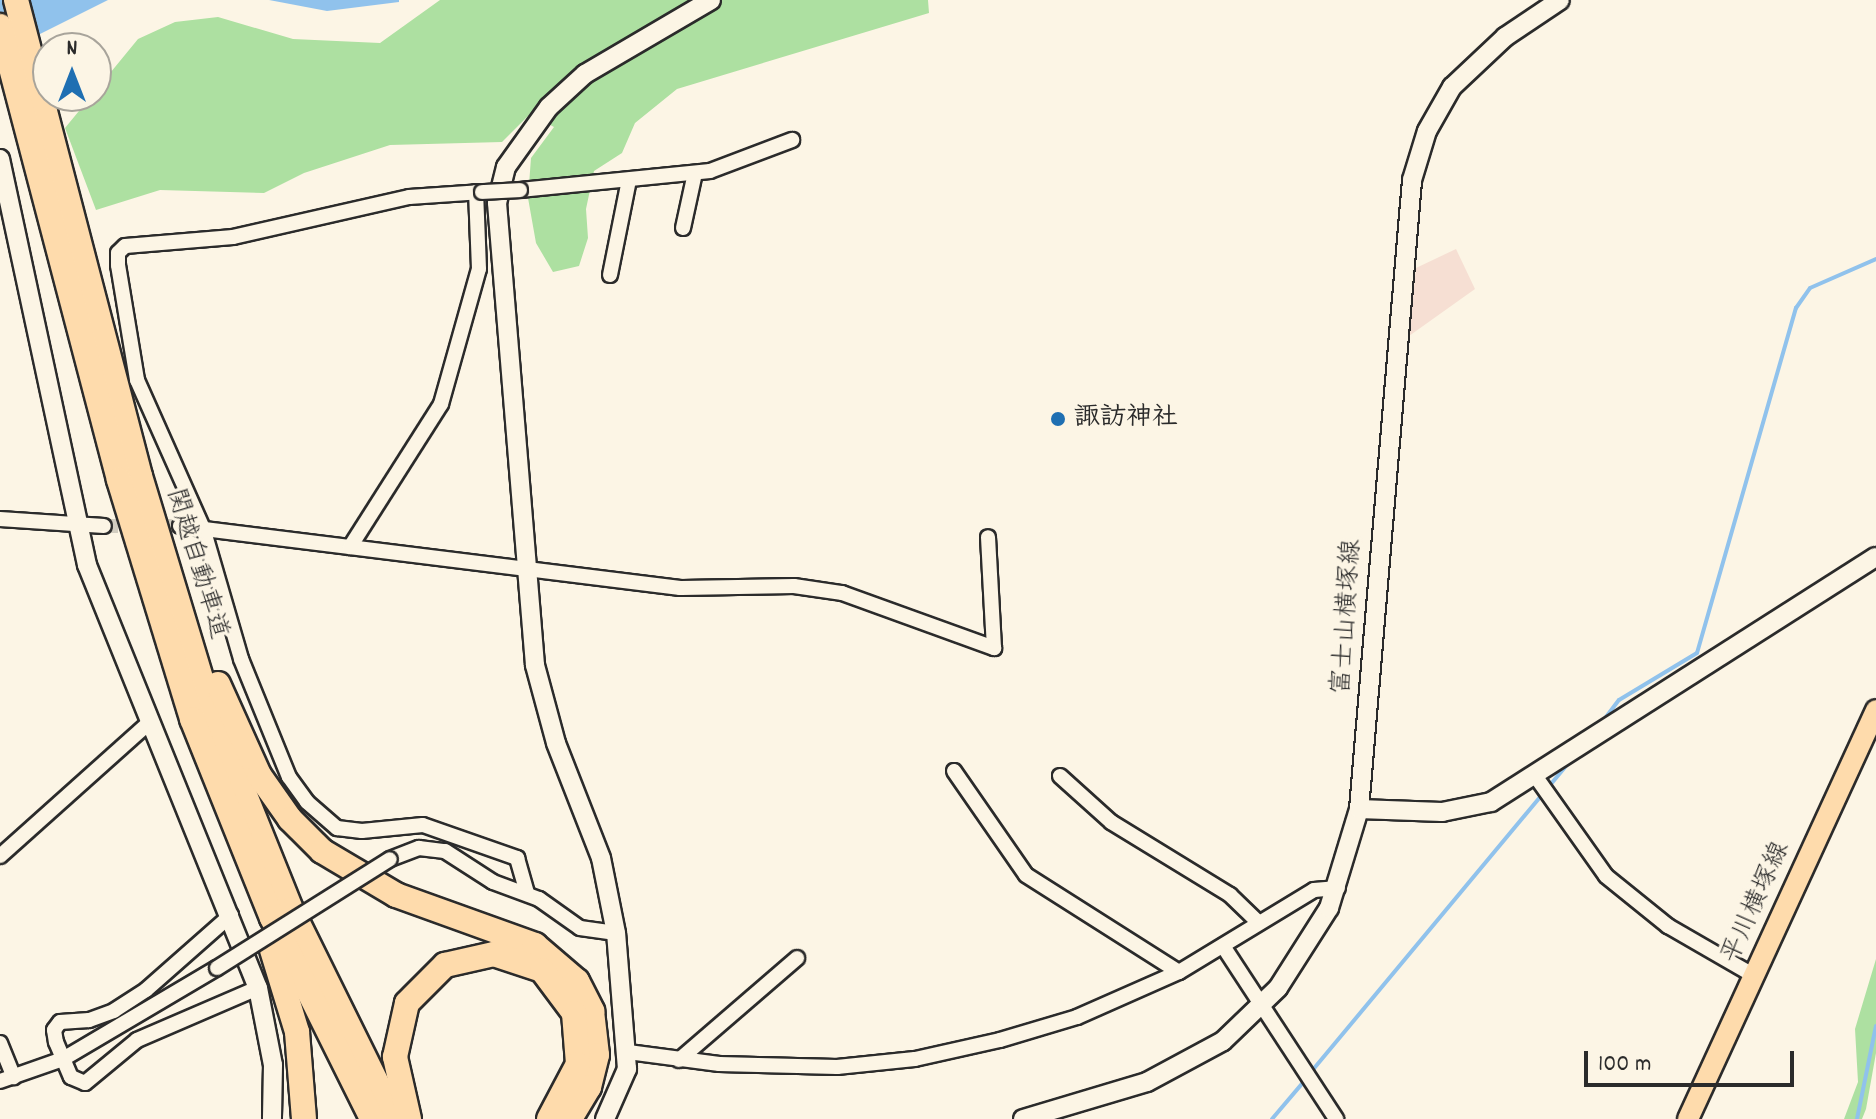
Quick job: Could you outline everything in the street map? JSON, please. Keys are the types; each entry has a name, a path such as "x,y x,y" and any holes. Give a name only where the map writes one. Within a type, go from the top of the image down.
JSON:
{"highway":[{"name":"関越自動車道","path":"16,0 55,202 151,595 192,719 272,918 372,1119"},
{"name":"関越自動車道","path":"0,26 210,708 254,821 333,1000 395,1119"},
{"path":"140,476 242,743 290,819 322,851 369,883 535,945 577,981 592,1011 597,1055 589,1087 570,1119"},
{"path":"192,719 290,1002 302,1061 304,1119"},
{"path":"409,1119 395,1057 407,1003 445,965 494,954 542,970 574,1013 578,1064 549,1119"}],"main road":[{"name":"平川横塚線","path":"1688,1119 1876,710"}],"street":[{"path":"605,1119 624,1083 628,1052 616,933 601,858 541,694 523,570 497,203 501,181 549,107 585,74 711,0"},
{"name":"富士山横塚線","path":"1023,1119 1174,1070 1223,1041 1262,1005 1307,947 1338,888 1359,809 1412,180 1427,131 1452,87 1505,37 1560,0"},
{"path":"527,894 521,863 511,856 423,825 342,829 307,802 271,742 224,608 203,528 137,380 118,265 120,249 304,225 409,197 695,173 792,140"},
{"path":"0,159 14,212 78,525 106,623 231,915 258,988 273,1065 272,1119"},
{"path":"683,228 695,173"},
{"path":"610,275 629,180"},
{"path":"350,547 441,404 479,269 479,192"},
{"path":"0,519 104,526"},
{"path":"180,526 680,588 794,586 842,593 994,648 988,537"},
{"path":"1359,809 1459,810 1491,802 1536,777 1876,557"},
{"path":"0,856 149,723"},
{"path":"954,771 1026,875 1179,972"},
{"path":"1060,776 1111,822 1245,906 1259,923"},
{"path":"1536,777 1606,876 1668,926 1753,975"},
{"path":"0,1043 7,1079 63,1059 217,968 390,859 408,851 437,848 503,887 527,894 589,932 616,933"},
{"path":"628,1052 679,1060 805,1067 915,1059 1056,1025 1179,972 1314,890 1338,888"},
{"path":"231,915 146,990 114,1011 56,1025 54,1036 74,1081 85,1083 137,1040 258,988"},
{"path":"1223,946 1336,1119"},
{"path":"679,1060 797,958"}],"shaded area":[{"path":"1456,249 1475,289 1409,336 1416,268"}],"green space":[{"path":"440,0 928,0 929,13 677,89 635,123 622,153 594,171 586,209 588,238 579,266 553,272 536,243 528,198 531,158 554,127 530,114 502,142 390,145 304,173 264,193 160,190 96,210 65,128 78,112 112,112 112,71 138,39 175,22 218,17 293,39 380,43"},
{"path":"1876,959 1876,1053 1866,1109 1862,1119 1844,1119 1858,1082 1855,1029"}],"water":[{"path":"0,0 108,0 44,32 32,32 32,38 0,54"},
{"path":"269,0 399,0 399,2 327,11"}],"waterway":[{"path":"1603,721 1619,700 1697,653 1796,308 1810,288 1876,259"},
{"path":"1311,1072 1572,759"},
{"path":"1857,1119 1876,1026"},
{"path":"1272,1119 1306,1079"}],"tunnel":[{"path":"104,526 180,526"}],"place":[{"name":"諏訪神社","path":"1058,419"}]}
